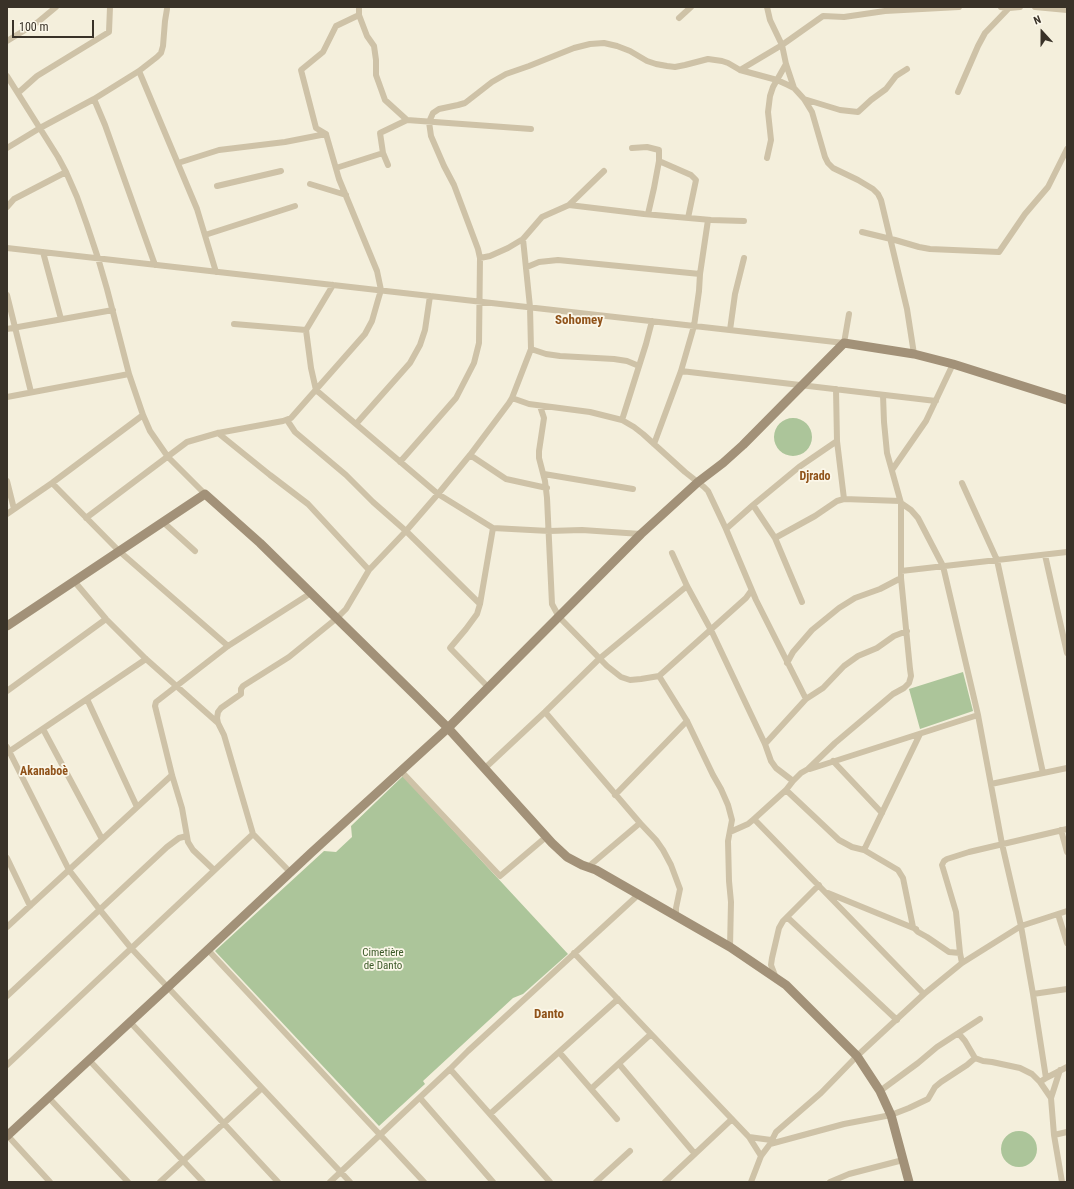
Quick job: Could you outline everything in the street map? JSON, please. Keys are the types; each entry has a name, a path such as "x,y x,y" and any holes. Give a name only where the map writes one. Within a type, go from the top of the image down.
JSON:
{"street":[{"path":"7,41 38,22 56,7"},
{"path":"18,93 37,76 109,32 110,7"},
{"path":"359,7 359,15 367,36 374,46 376,75 385,100 407,120"},
{"path":"679,18 691,7"},
{"path":"767,7 770,20 782,45 786,64 794,88"},
{"path":"740,70 782,45 823,16 844,17 886,11 959,7"},
{"path":"1001,7 1020,7"},
{"path":"1037,7 1067,10"},
{"path":"958,92 985,33 1009,8"},
{"path":"7,148 40,128 94,99 139,71 157,57 161,53 163,46 167,9"},
{"path":"86,518 187,442 218,432 287,420 291,418 370,327 381,290 377,271 346,195 326,134 316,128 301,70 323,52 336,26 359,15"},
{"path":"400,462 456,398 474,363 478,352 479,343 480,258 461,203 430,136 429,122 433,113 440,109 465,103 492,82 506,74 574,48 590,44 604,43 617,46 630,51 647,61 667,66 675,67 708,59 728,63 740,70 777,80 794,88 804,99 812,112 828,163 833,168 867,185 878,194 881,200 907,309 914,354"},
{"path":"767,158 771,140 768,106 770,96 773,87 786,64"},
{"path":"804,99 840,110 858,112 886,89 896,76 907,69"},
{"path":"139,71 195,204 206,234 216,272"},
{"path":"7,76 66,172 88,225 113,310 129,374 143,415 150,431 168,457 205,494 260,543 448,728 546,837 567,857 596,870 730,947 786,985 857,1056 880,1091 891,1115 909,1182"},
{"path":"94,99 105,125 155,265"},
{"path":"388,165 383,153 380,133 407,120 531,129"},
{"path":"178,163 219,150 285,142 326,134"},
{"path":"632,148 646,147 659,150 659,161 648,214"},
{"path":"862,232 936,250 999,252 1025,214 1048,187 1067,149"},
{"path":"336,168 383,153"},
{"path":"659,161 691,175 696,180 688,218"},
{"path":"218,186 281,171"},
{"path":"480,258 508,248 523,239 542,217 569,205 604,171"},
{"path":"7,207 14,199 66,172"},
{"path":"310,184 346,195"},
{"path":"569,205 708,220 744,221"},
{"path":"206,234 295,206"},
{"path":"654,444 681,371 694,326 708,220"},
{"path":"290,872 253,834 224,735 218,723 218,712 221,708 241,694 241,689 243,686 289,657 346,609 369,570 438,494 470,455 512,398 531,349 530,307 523,239"},
{"path":"7,248 844,343 914,354 953,364 1067,400"},
{"path":"43,252 61,319"},
{"path":"730,330 734,294 744,258"},
{"path":"527,267 539,262 558,260 582,261 700,274"},
{"path":"333,285 306,330 311,368 316,390 438,494 493,528 549,531 582,530 641,534"},
{"path":"7,296 31,392"},
{"path":"356,424 410,363 420,345 425,330 430,296"},
{"path":"7,329 113,310"},
{"path":"50,1182 9,1132 49,1098 290,872 448,728 641,534 698,482 723,463 743,445 844,343 849,314"},
{"path":"622,420 652,321"},
{"path":"234,324 306,330"},
{"path":"531,349 546,354 560,356 627,361 639,366"},
{"path":"892,470 926,422 953,364"},
{"path":"681,371 936,402"},
{"path":"7,397 129,374"},
{"path":"836,389 837,441 844,499"},
{"path":"808,769 835,743 893,694 904,688 909,683 911,676 901,578 900,502 885,438 883,395"},
{"path":"512,398 540,406 590,412 622,420 634,427 708,491 726,529 751,591 806,699"},
{"path":"540,406 544,418 539,458 544,474 546,488 552,604 559,617 599,659 617,675 630,680 658,676 711,630 746,598 751,591"},
{"path":"544,418 553,407"},
{"path":"7,514 52,483 143,415"},
{"path":"287,420 295,432 333,463 373,502 406,531 480,604"},
{"path":"218,432 308,504 369,570"},
{"path":"726,529 799,467 837,441"},
{"path":"470,455 506,479 546,488"},
{"path":"544,474 633,489"},
{"path":"7,481 14,509"},
{"path":"52,483 119,551 228,646"},
{"path":"962,483 996,560 1043,773"},
{"path":"8,624 205,494"},
{"path":"775,538 815,516 837,501 844,499 900,502 911,510 918,518 943,566 978,714 1002,844 1021,926 1046,1078"},
{"path":"753,505 775,538 802,602"},
{"path":"163,522 195,551"},
{"path":"488,687 450,648 473,621 477,614 493,528"},
{"path":"672,552 687,586 711,630 765,744 771,761 776,768 793,781"},
{"path":"901,571 1067,552"},
{"path":"1045,555 1067,653"},
{"path":"787,663 793,652 812,630 839,608 855,598 880,589 901,578"},
{"path":"74,581 106,619 146,659 218,723"},
{"path":"484,769 599,659 687,586"},
{"path":"214,870 190,847 182,808 172,775 155,705 157,700 228,646 311,593"},
{"path":"746,598 756,600"},
{"path":"7,691 106,619"},
{"path":"765,744 806,699 823,688 844,666 858,656 877,648 894,636 907,631"},
{"path":"783,654 793,652"},
{"path":"146,659 8,750 69,870 100,910 131,948 350,1182"},
{"path":"658,676 687,721 721,789 728,805 732,820 728,841 731,902 730,947"},
{"path":"87,699 137,807"},
{"path":"545,712 663,850 668,858 680,889 676,916"},
{"path":"730,832 748,824 786,790 801,773 808,769 978,714"},
{"path":"615,795 687,721"},
{"path":"43,728 102,839"},
{"path":"864,850 920,734"},
{"path":"833,761 882,813"},
{"path":"992,784 1067,768"},
{"path":"401,771 500,876 546,837"},
{"path":"7,927 172,775"},
{"path":"786,790 839,840 852,847 864,850 898,870 906,888 913,927 916,929"},
{"path":"754,819 924,994"},
{"path":"588,867 640,823"},
{"path":"962,963 956,912 942,865 944,861 969,852 1064,830 1067,852"},
{"path":"7,1065 253,834"},
{"path":"7,996 173,842 179,838 187,836"},
{"path":"7,858 30,906"},
{"path":"776,979 771,965 779,928 783,921 819,885"},
{"path":"825,892 916,929 949,952 960,954"},
{"path":"330,1182 468,1051 638,895"},
{"path":"751,1182 761,1156 776,1132 821,1093 857,1056 924,994 962,963 1021,926 1067,911"},
{"path":"1058,914 1067,943"},
{"path":"787,917 897,1020"},
{"path":"208,950 424,1182"},
{"path":"574,953 749,1137 761,1156"},
{"path":"1033,994 1067,989"},
{"path":"490,1114 618,999"},
{"path":"880,1091 918,1064 937,1047 980,1019"},
{"path":"130,1022 278,1182"},
{"path":"591,1089 651,1034"},
{"path":"959,1034 975,1058 1020,1068 1032,1074 1040,1082 1051,1098"},
{"path":"559,1052 617,1119"},
{"path":"749,1137 770,1142 844,1124 891,1115 928,1099 941,1082 975,1058"},
{"path":"89,1060 203,1182"},
{"path":"619,1064 695,1154"},
{"path":"1040,1082 1067,1067"},
{"path":"450,1069 550,1182"},
{"path":"1060,1070 1051,1098 1054,1135 1062,1182"},
{"path":"160,1182 262,1088"},
{"path":"49,1098 128,1182"},
{"path":"420,1098 493,1182"},
{"path":"665,1182 732,1119"},
{"path":"1054,1135 1067,1132"},
{"path":"596,1182 630,1151"},
{"path":"830,1182 849,1174 903,1160"}],"green space":[{"path":"793,418 803,421 809,427 812,437 809,447 803,453 793,456 783,453 777,447 774,437 777,427 783,421"},
{"path":"963,672 973,711 920,729 909,689"},
{"name":"Cimetière de Danto","path":"403,776 568,954 523,994 513,998 423,1081 425,1084 379,1126 215,951 324,851 336,852 352,837 351,826"},
{"path":"1023,1131 1032,1136 1036,1142 1036,1156 1032,1162 1023,1167 1015,1167 1006,1162 1002,1156 1001,1145 1006,1136 1012,1132"}],"district":[{"name":"Sohomey","path":"579,321"},
{"name":"Djrado","path":"815,477"},
{"name":"Akanaboè","path":"44,772"},
{"name":"Danto","path":"549,1015"}]}
